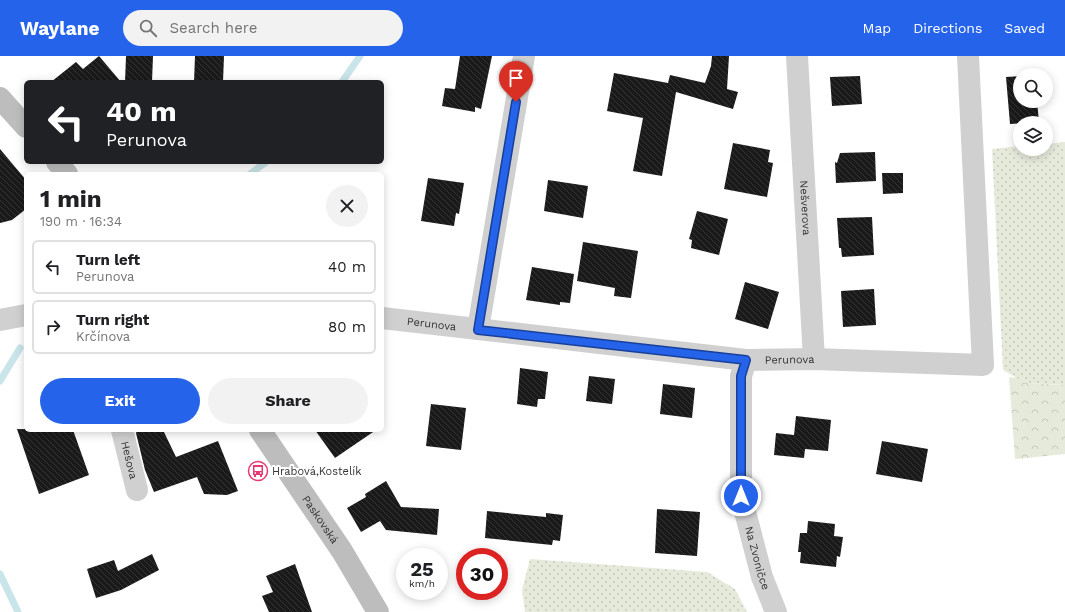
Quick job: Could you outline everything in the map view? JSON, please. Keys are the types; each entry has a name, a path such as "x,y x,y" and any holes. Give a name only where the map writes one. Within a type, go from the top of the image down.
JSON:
{"main road":[{"path":"0,98 24,125"},
{"name":"Paskovská","path":"261,432 342,551 378,612"}],"street":[{"path":"478,330 524,56"},
{"name":"Nešverova","path":"797,56 814,359"},
{"name":"Perunova","path":"384,318 746,360 814,359 984,365 968,56"},
{"path":"0,320 24,315"},
{"name":"Na Zvoničce","path":"746,360 741,376 741,496 762,576 776,612"},
{"name":"Hešova","path":"122,432 137,490"}],"green space":[{"path":"1065,142 1065,385 1025,383 1003,370 992,149 1013,147 1013,156 1053,156 1053,143"},
{"path":"1009,377 1017,378 1025,383 1065,385 1065,454 1015,459"},
{"path":"530,559 707,572 735,589 747,612 525,612 522,590"}],"building":[{"path":"99,56 119,80 54,80 76,62 83,69"},
{"path":"126,56 153,56 152,80 125,80"},
{"path":"195,56 224,56 223,80 194,80"},
{"path":"460,56 492,56 481,109 475,107 475,112 442,106 445,88 455,89"},
{"path":"712,56 729,56 727,89 738,92 733,109 676,92 662,176 633,171 643,118 607,111 614,73 668,83 670,75 705,83 711,66"},
{"path":"860,76 862,104 832,106 830,77"},
{"path":"1013,76 1013,108 1038,108 1038,116 1013,116 1013,124 1010,124 1006,77"},
{"path":"733,143 770,150 768,162 773,163 767,197 724,189"},
{"path":"0,149 24,178 24,211 12,220 0,223"},
{"path":"875,152 876,181 836,183 835,162 837,163 840,153"},
{"path":"882,173 903,173 903,193 883,194"},
{"path":"428,178 464,183 459,214 456,213 454,226 421,221"},
{"path":"548,180 588,186 583,218 544,211"},
{"path":"697,211 728,219 719,255 691,248 692,240 689,239"},
{"path":"872,217 874,255 842,257 841,248 839,248 837,218"},
{"path":"583,242 638,251 631,298 614,296 615,288 577,281"},
{"path":"532,267 574,274 570,303 560,302 560,305 526,300"},
{"path":"745,282 779,292 768,329 735,319"},
{"path":"874,289 876,325 843,327 841,291"},
{"path":"520,368 548,372 545,399 538,399 537,407 517,404"},
{"path":"589,376 615,379 612,404 586,401"},
{"path":"663,384 695,388 692,418 660,414"},
{"path":"431,404 466,408 461,450 426,446"},
{"path":"796,416 831,420 828,451 805,449 804,458 774,455 776,433 794,435"},
{"path":"17,429 24,429 24,432 74,432 89,475 39,494"},
{"path":"164,432 176,457 218,441 238,491 227,495 204,494 197,477 154,492 145,470 136,433"},
{"path":"316,432 373,432 335,458"},
{"path":"882,441 928,449 922,482 876,474"},
{"path":"386,481 401,507 439,509 437,535 386,530 380,521 361,532 347,508 366,497 365,494"},
{"path":"657,509 700,512 697,556 655,553"},
{"path":"487,511 546,517 546,513 563,515 560,541 553,540 552,545 485,538"},
{"path":"808,521 835,524 834,536 843,537 840,557 837,556 836,567 800,563 801,552 798,552 800,533 807,533"},
{"path":"152,554 159,570 121,590 96,598 87,569 114,560 118,571"},
{"path":"295,564 312,612 269,612 262,596 273,592 266,576"}],"waterway":[{"path":"343,80 360,56"},
{"path":"253,172 263,164"},
{"path":"0,381 20,348"},
{"path":"0,574 18,612"}],"place":[{"name":"Hrabová,Kostelík","path":"258,471"}],"route":[{"path":"516,102 478,330 746,360 741,376 741,496"}]}
